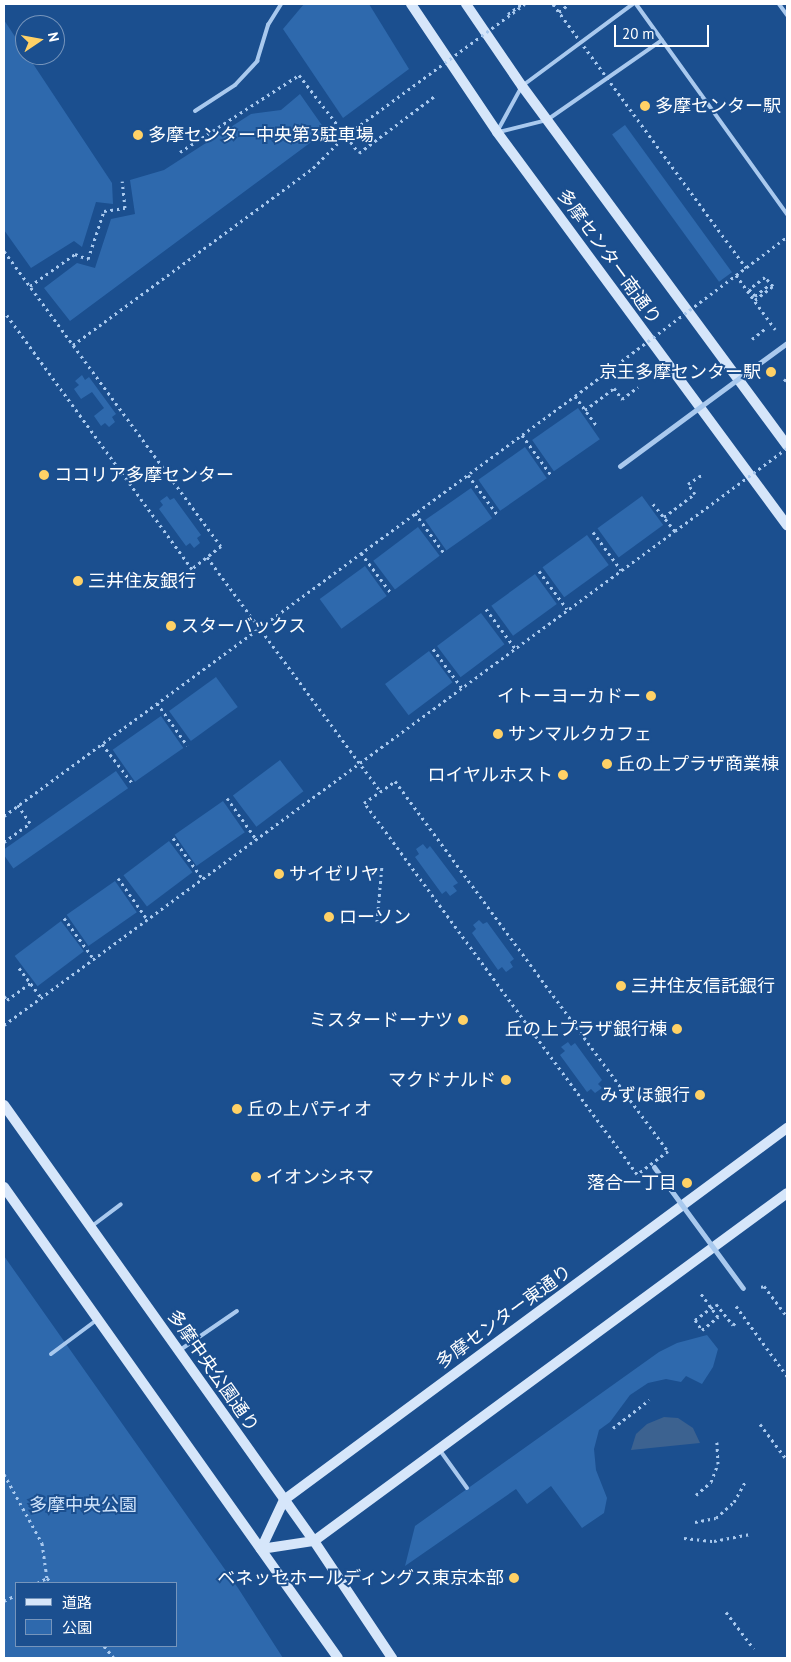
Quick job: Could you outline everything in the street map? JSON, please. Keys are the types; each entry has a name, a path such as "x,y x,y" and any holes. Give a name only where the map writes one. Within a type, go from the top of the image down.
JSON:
{"street":[{"name":"多摩センター南通り","path":"412,4 497,132 787,526"},
{"name":"多摩センター南通り","path":"466,4 522,86 787,447"},
{"path":"620,466 786,343"},
{"name":"多摩中央公園通り","path":"4,1106 314,1541 392,1658"},
{"name":"多摩センター東通り","path":"261,1549 284,1500 787,1128"},
{"path":"654,1167 743,1288"},
{"path":"4,1187 338,1658"},
{"path":"261,1549 314,1541 787,1193"}],"lane":[{"path":"195,110 234,85 257,61 268,25 282,4"},
{"path":"497,132 522,86 635,4 787,214"},
{"path":"779,4 787,15"},
{"path":"497,132 547,120 662,40"},
{"path":"91,1228 121,1204"},
{"path":"178,1352 237,1311"},
{"path":"52,1354 98,1319"},
{"path":"439,1450 468,1488"}],"path":[{"path":"508,14 524,4"},
{"path":"73,345 313,168 345,136 524,4"},
{"path":"553,4 746,268"},
{"path":"559,12 569,4"},
{"path":"180,152 299,75 358,152 436,95"},
{"path":"30,286 75,254 88,259 104,211 125,208 122,181"},
{"path":"4,816 468,475 787,237"},
{"path":"4,251 221,546 192,569 4,311"},
{"path":"736,275 786,343"},
{"path":"754,300 773,286 765,277 749,289 755,296 769,285"},
{"path":"752,339 766,328"},
{"path":"585,410 614,388 622,399 638,387"},
{"path":"574,396 597,426"},
{"path":"522,435 551,475"},
{"path":"4,1025 787,447"},
{"path":"664,517 695,494 688,484 703,474"},
{"path":"468,475 497,514"},
{"path":"651,501 675,531"},
{"path":"415,513 444,553"},
{"path":"592,532 621,570"},
{"path":"361,553 391,593"},
{"path":"207,558 361,762 380,792"},
{"path":"539,571 567,609"},
{"path":"486,609 515,648"},
{"path":"433,649 462,688"},
{"path":"157,703 187,745"},
{"path":"102,744 133,784"},
{"path":"395,781 668,1151 637,1174 364,803 380,792 395,781"},
{"path":"227,798 256,839"},
{"path":"4,842 30,823 18,805"},
{"path":"173,838 202,878"},
{"path":"377,922 382,865"},
{"path":"118,878 147,919"},
{"path":"64,918 93,958"},
{"path":"19,968 41,997"},
{"path":"4,996 7,1000 30,983"},
{"path":"756,1291 764,1286 787,1316"},
{"path":"699,1291 718,1317 702,1330 695,1320 716,1304 732,1325 735,1324"},
{"path":"742,1302 735,1307 787,1376"},
{"path":"613,1428 649,1400"},
{"path":"760,1424 787,1460"},
{"path":"696,1494 711,1482 718,1464 717,1442"},
{"path":"4,1474 42,1542 47,1578 51,1582"},
{"path":"695,1522 716,1518 734,1502 746,1480"},
{"path":"684,1538 714,1541 750,1534"},
{"path":"39,1582 47,1578"},
{"path":"4,1601 15,1595"},
{"path":"726,1612 754,1649"},
{"path":"105,1647 114,1658"}],"green space":[{"path":"304,4 369,4 409,69 343,118 283,29"},
{"path":"4,20 15,37 15,65 34,65 112,183 113,204 96,202 82,247 74,241 31,268 4,230"},
{"path":"300,94 326,131 70,321 44,288 77,263 95,268 111,219 135,214 130,180 164,170 251,114 281,110"},
{"path":"625,125 732,272 719,282 612,134"},
{"path":"82,375 85,380 89,377 116,414 112,417 115,422 109,427 105,423 101,426 94,416 104,408 92,392 81,399 74,389 79,385 75,381"},
{"path":"578,408 600,439 554,471 532,440"},
{"path":"525,447 547,478 500,511 478,480"},
{"path":"471,488 492,518 446,550 425,520"},
{"path":"167,496 170,500 174,498 201,535 197,538 200,543 194,548 190,543 186,546 159,509 163,505 160,501"},
{"path":"642,496 663,525 619,557 598,528"},
{"path":"418,527 440,556 395,589 373,561"},
{"path":"587,535 609,565 564,597 543,567"},
{"path":"365,566 387,596 341,629 320,599"},
{"path":"535,574 557,604 513,636 491,606"},
{"path":"481,613 504,644 461,677 437,646"},
{"path":"429,651 452,682 409,715 385,684"},
{"path":"216,677 238,707 191,741 169,711"},
{"path":"161,716 183,748 135,782 113,750"},
{"path":"280,760 303,791 256,827 233,796"},
{"path":"116,771 128,788 13,869 4,855 4,849"},
{"path":"223,801 245,832 196,866 175,835"},
{"path":"169,841 192,872 147,906 123,875"},
{"path":"423,844 427,849 430,846 458,883 453,886 457,891 450,896 446,891 442,894 415,857 419,854 416,849"},
{"path":"115,881 137,912 88,946 67,915"},
{"path":"479,920 483,924 487,922 514,959 510,962 513,967 506,972 502,967 498,970 472,933 476,929 473,925"},
{"path":"61,921 84,951 38,986 15,956"},
{"path":"568,1042 571,1046 575,1043 602,1080 598,1084 602,1088 595,1093 591,1089 587,1092 560,1055 565,1051 561,1047"},
{"name":"多摩中央公園","path":"4,1256 238,1588 283,1658 4,1658"},
{"path":"707,1335 718,1349 713,1367 702,1384 686,1376 681,1382 666,1379 648,1383 630,1395 610,1422 599,1430 594,1449 596,1470 607,1498 604,1513 582,1528 551,1486 527,1504 516,1489 405,1566 415,1526 659,1352 677,1343"}],"shaded area":[{"path":"664,1417 678,1418 693,1428 700,1443 631,1450 636,1434 647,1424"}],"place":[{"name":"多摩センター駅","path":"645,106"},
{"name":"多摩センター中央第3駐車場","path":"138,135"},
{"name":"京王多摩センター駅","path":"771,372"},
{"name":"ココリア多摩センター","path":"44,475"},
{"name":"三井住友銀行","path":"78,581"},
{"name":"スターバックス","path":"171,626"},
{"name":"イトーヨーカドー","path":"651,696"},
{"name":"サンマルクカフェ","path":"498,734"},
{"name":"丘の上プラザ商業棟","path":"607,764"},
{"name":"ロイヤルホスト","path":"563,775"},
{"name":"サイゼリヤ","path":"279,874"},
{"name":"ローソン","path":"329,917"},
{"name":"三井住友信託銀行","path":"621,986"},
{"name":"ミスタードーナツ","path":"463,1020"},
{"name":"丘の上プラザ銀行棟","path":"677,1029"},
{"name":"マクドナルド","path":"506,1080"},
{"name":"みずほ銀行","path":"700,1095"},
{"name":"丘の上パティオ","path":"237,1109"},
{"name":"イオンシネマ","path":"256,1177"},
{"name":"落合一丁目","path":"687,1183"},
{"name":"ベネッセホールディングス東京本部","path":"514,1578"}]}
